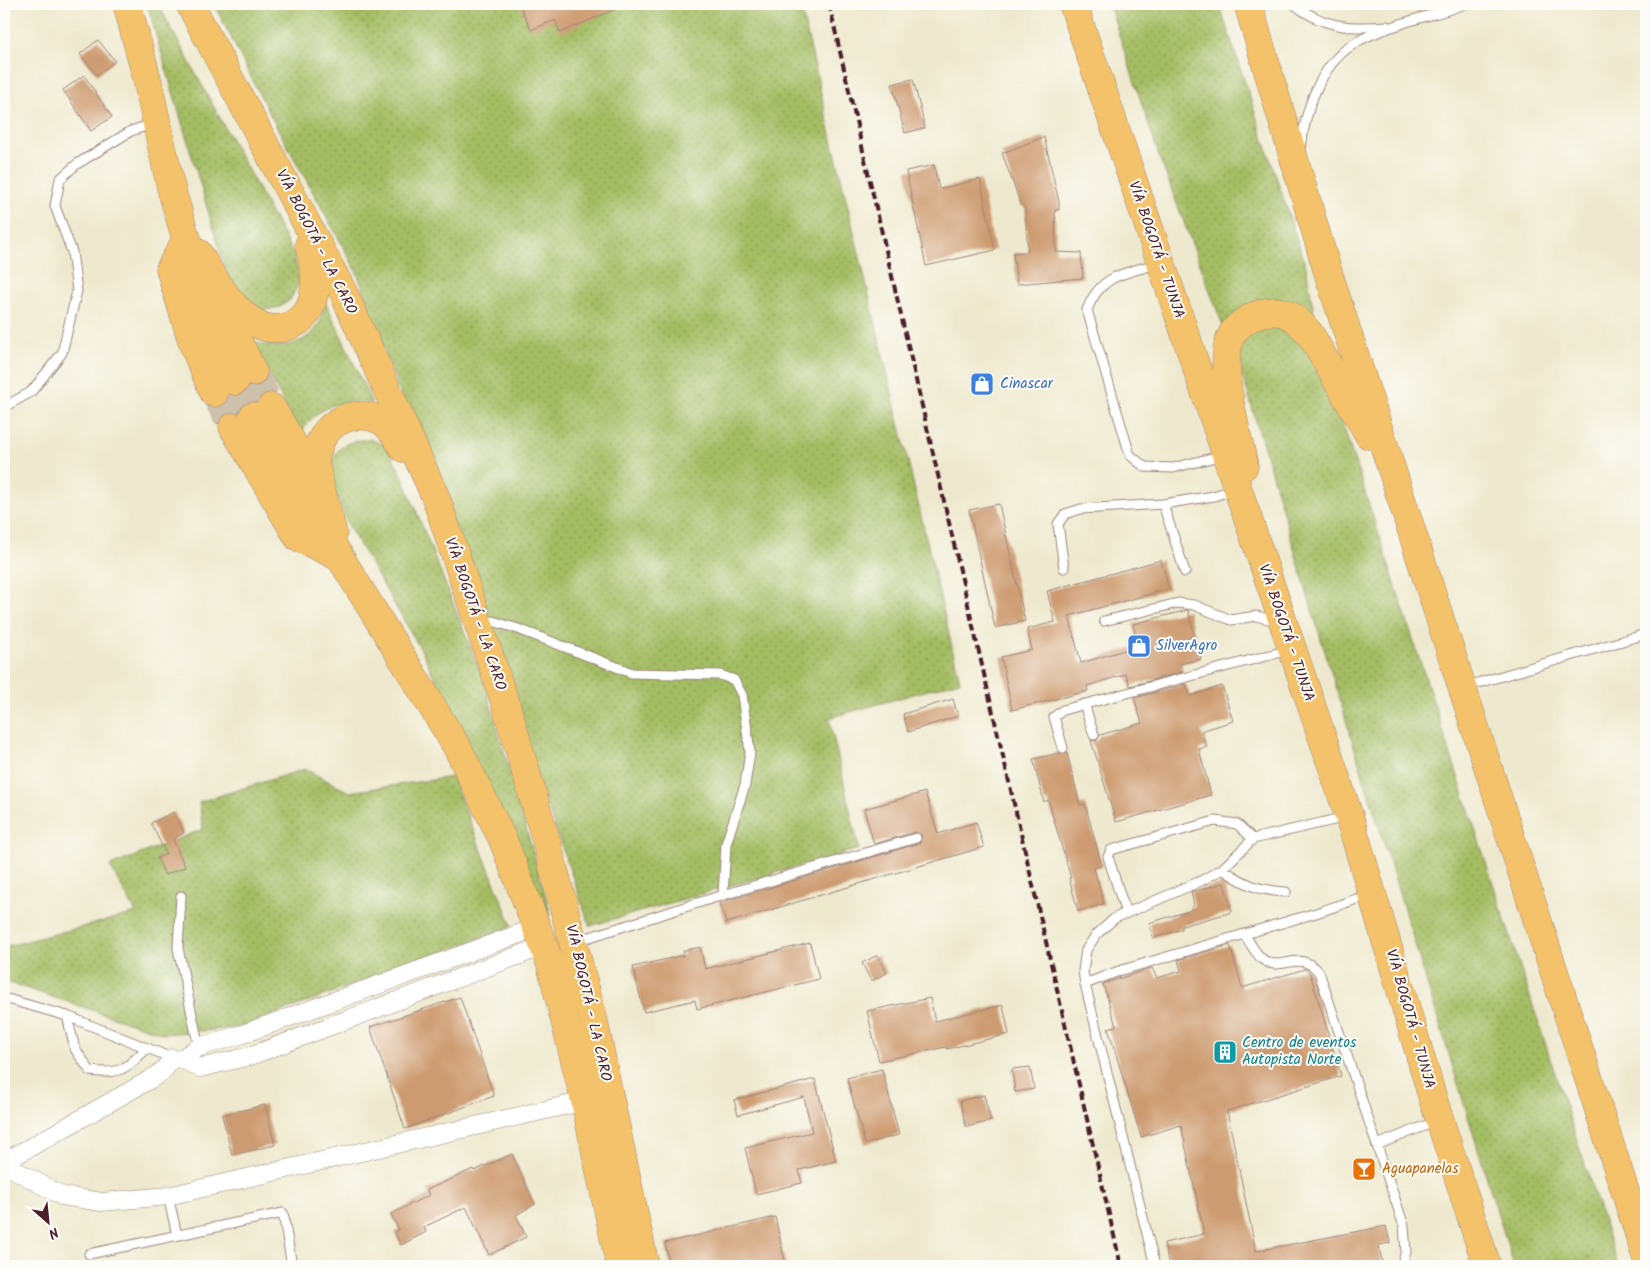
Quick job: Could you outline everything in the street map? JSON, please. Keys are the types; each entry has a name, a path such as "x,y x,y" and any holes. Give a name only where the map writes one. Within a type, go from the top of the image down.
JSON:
{"main road":[{"path":"126,4 158,122 171,188 214,333 234,382"},
{"name":"VÍA BOGOTÁ - LA CARO","path":"190,4 344,294 436,498 514,733 574,942 593,1018 645,1266"},
{"name":"VÍA BOGOTÁ - TUNJA","path":"1074,4 1225,455 1349,816 1440,1120 1487,1266"},
{"path":"1248,4 1325,263 1646,1256"},
{"path":"187,238 239,311 247,318 260,326 275,329 288,326 299,321 309,311 314,298 316,280 314,260 299,208"},
{"path":"1265,572 1226,374 1230,337 1245,320 1262,313 1280,311 1298,319 1310,334 1395,480"},
{"path":"339,557 315,458 322,438 338,421 347,417 363,415 382,422 392,430 436,498"},
{"name":"VÍA BOGOTÁ - LA CARO","path":"339,557 298,537 252,417 293,444 339,557 457,747 503,840 541,936 563,1009 585,1101 620,1266"}],"street":[{"path":"541,936 250,1056 200,1068 180,1058 199,1047 541,936"},
{"path":"4,1163 151,1079 164,1070 172,1058"},
{"path":"4,1163 62,1196 102,1202 168,1196 585,1101"}],"lane":[{"path":"1294,4 1312,17 1330,25 1362,28 1397,25"},
{"path":"1299,172 1302,137 1309,107 1329,67 1351,45 1397,25 1464,4"},
{"path":"4,407 32,392 62,353 71,317 77,291 72,252 55,206 60,179 77,164 115,141 131,132 158,122"},
{"path":"1160,263 1113,277 1093,294 1087,310 1130,455 1146,467 1173,468 1225,455"},
{"path":"1064,568 1058,524 1065,514 1081,509 1163,504 1214,496 1237,488"},
{"path":"1163,504 1185,572"},
{"path":"1104,621 1178,603 1194,605 1232,620 1256,616 1283,622"},
{"path":"477,623 493,621 521,630 632,673 720,675 734,680 742,695 750,752 745,785 726,844 723,896"},
{"path":"1462,688 1646,634"},
{"path":"1064,748 1054,717 1063,710 1292,650"},
{"path":"1084,704 1094,735"},
{"path":"1155,1266 1085,984 1083,971 1086,950 1096,935 1115,918 1201,881 1222,868 1253,839 1349,816"},
{"path":"1126,913 1108,857 1111,850 1215,821 1237,824 1253,839"},
{"path":"574,942 916,838"},
{"path":"1222,868 1241,882 1260,890 1286,892"},
{"path":"1085,984 1119,971 1373,893"},
{"path":"181,896 178,948 199,1047"},
{"path":"1244,934 1260,958 1270,964 1304,960 1311,963 1319,972 1404,1226 1406,1252 1401,1266"},
{"path":"4,998 67,1016 172,1058"},
{"path":"67,1016 75,1050 90,1070 112,1074 132,1064 147,1048"},
{"path":"1377,1145 1440,1120"},
{"path":"168,1196 176,1235"},
{"path":"88,1254 282,1213 292,1266"}],"green space":[{"path":"147,4 158,4 294,255 300,281 290,300 280,307 261,311 241,302 229,282"},
{"path":"214,4 800,4 960,681 829,718 859,849 590,926 356,270 268,111"},
{"path":"1109,4 1219,4 1306,267 1323,364 1618,1266 1514,1266 1313,613 1246,387 1159,156"},
{"path":"326,303 372,403 350,402 331,406 314,417 300,434 252,342 279,346 297,343 305,339 321,320"},
{"path":"370,439 387,446 402,475 484,681 551,915 544,917 423,653 348,525 342,508 326,478 332,460 340,449 352,442"},
{"path":"305,769 349,792 452,777 512,926 237,1028 164,1034 4,981 4,947 136,913 110,866 203,829 199,802"}],"building":[{"path":"519,4 548,4 550,8 560,4 627,4 560,33 555,20 531,30"},
{"path":"98,40 115,61 97,75 80,54"},
{"path":"84,75 112,117 91,131 63,90"},
{"path":"913,79 925,128 905,133 892,84"},
{"path":"1044,137 1059,202 1059,210 1055,210 1056,252 1081,253 1083,278 1017,284 1013,253 1028,252 1025,208 1021,205 1002,153"},
{"path":"934,165 939,189 980,179 995,250 926,266 906,171"},
{"path":"267,377 276,393 263,393 257,401 245,402 238,413 225,414 218,424 209,407 221,407 227,402 229,395 242,395 249,387 260,386"},
{"path":"999,504 1025,621 995,628 969,510"},
{"path":"1161,560 1169,589 1069,616 1081,663 1138,646 1133,624 1188,610 1201,659 1180,664 1183,672 1130,686 1126,674 1087,686 1088,691 1012,710 1001,657 1032,650 1027,629 1055,622 1047,591"},
{"path":"1186,684 1190,696 1222,686 1233,721 1201,731 1207,747 1199,749 1211,795 1116,822 1091,740 1096,741 1100,735 1142,723 1134,698"},
{"path":"953,699 958,716 908,732 903,714"},
{"path":"1067,753 1080,805 1085,804 1102,866 1094,868 1104,904 1078,911 1069,878 1071,878 1048,800 1044,802 1033,759"},
{"path":"925,792 938,834 976,822 984,847 726,923 719,903 920,843 922,836 915,832 874,844 864,809"},
{"path":"174,812 184,833 173,839 185,867 165,875 157,858 166,854 151,823"},
{"path":"1224,883 1232,912 1182,926 1182,929 1153,938 1149,923 1191,910 1194,905 1191,892"},
{"path":"810,943 819,979 697,1009 695,1000 644,1012 633,967 684,955 683,951 700,947 705,969"},
{"path":"1230,945 1242,988 1305,969 1310,973 1341,1076 1227,1111 1256,1251 1386,1226 1390,1243 1379,1245 1382,1262 1363,1266 1169,1266 1164,1243 1204,1234 1181,1125 1141,1137 1108,1028 1116,1026 1103,984 1152,968 1157,978 1181,971 1178,960"},
{"path":"878,955 887,973 871,981 862,963"},
{"path":"460,997 494,1096 405,1129 370,1027"},
{"path":"930,998 935,1021 1003,1005 1009,1034 947,1049 946,1047 879,1061 867,1011"},
{"path":"1030,1067 1034,1089 1015,1092 1012,1069"},
{"path":"882,1069 899,1135 865,1144 847,1078"},
{"path":"815,1079 836,1161 799,1170 802,1183 756,1194 745,1148 812,1132 804,1097 738,1115 734,1100"},
{"path":"984,1095 991,1121 966,1127 960,1101"},
{"path":"265,1105 275,1145 232,1155 222,1115"},
{"path":"512,1154 535,1204 516,1215 526,1237 489,1255 466,1207 424,1227 426,1232 401,1245 394,1232 399,1230 391,1214 429,1195 427,1190"},
{"path":"775,1217 786,1266 670,1266 665,1243"}],"tunnel":[{"path":"253,372 271,407"},
{"path":"235,381 253,416"},
{"path":"214,393 233,427"}],"railway":[{"path":"829,4 1121,1266"}],"place":[{"name":"Cinascar","path":"982,384"},
{"name":"SilverAgro","path":"1139,646"},
{"name":"Centro de eventos Autopista Norte","path":"1225,1052"},
{"name":"Aguapanelas","path":"1364,1169"}]}
